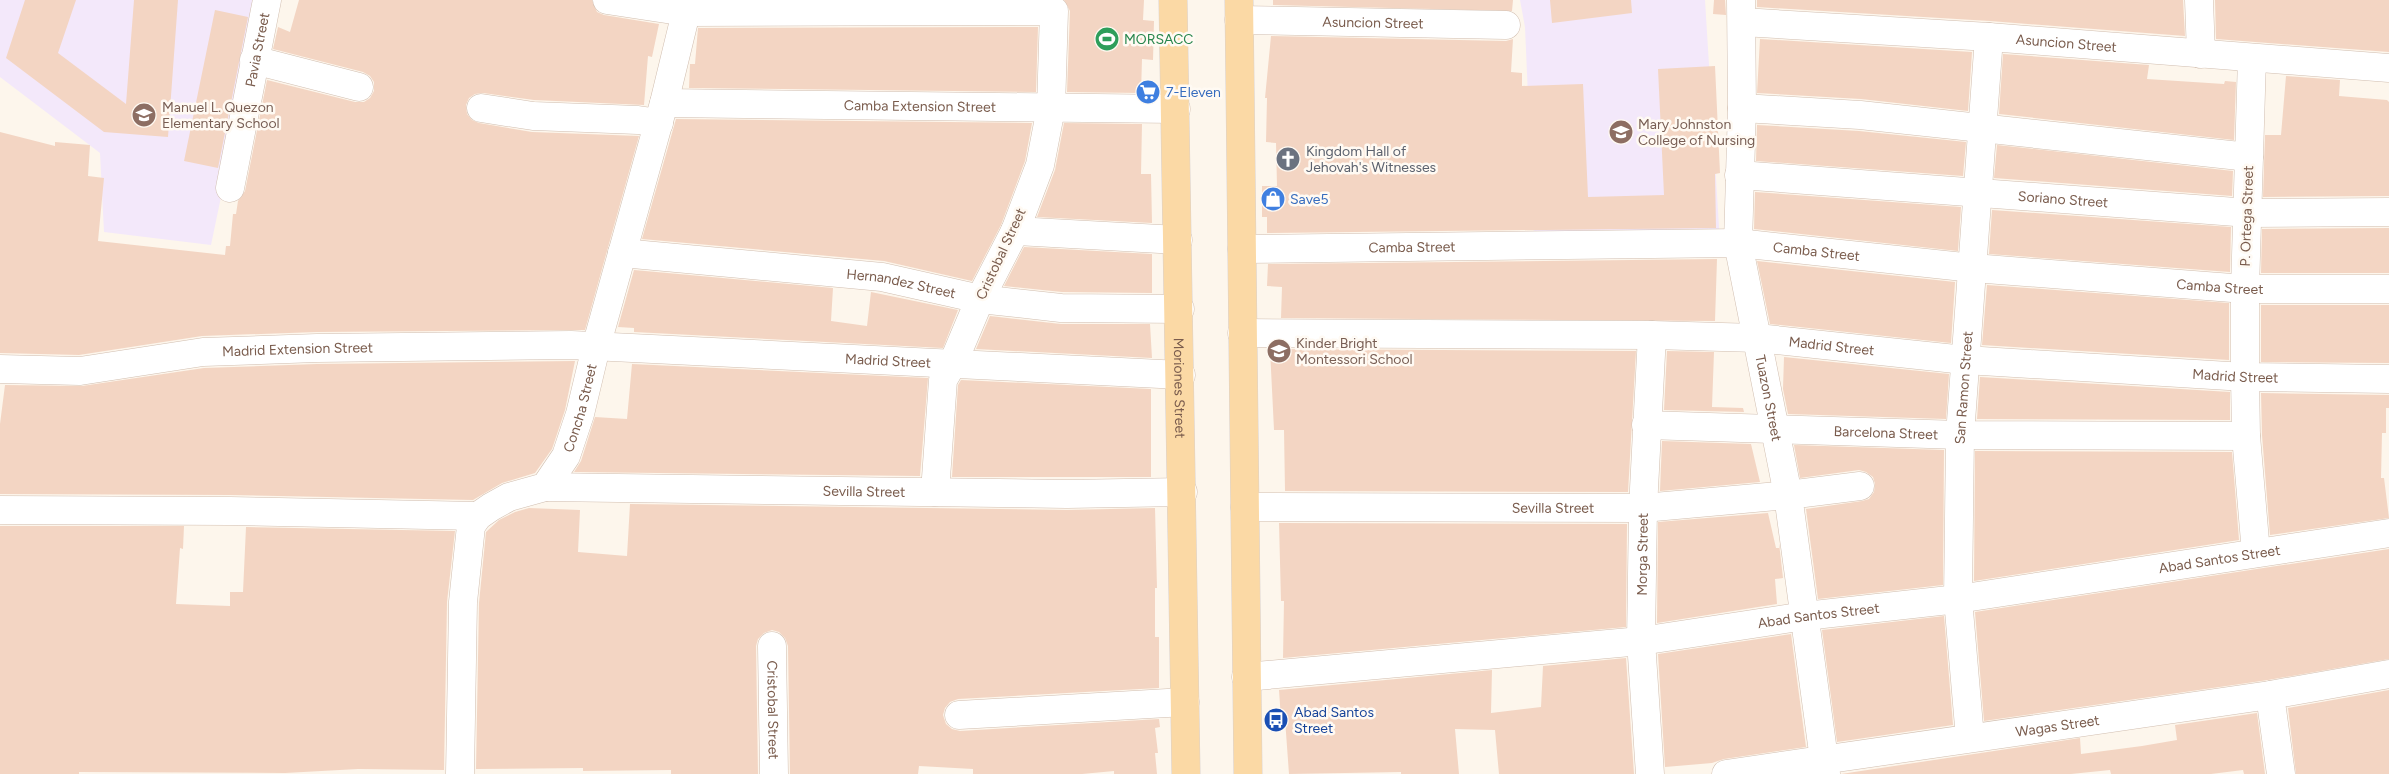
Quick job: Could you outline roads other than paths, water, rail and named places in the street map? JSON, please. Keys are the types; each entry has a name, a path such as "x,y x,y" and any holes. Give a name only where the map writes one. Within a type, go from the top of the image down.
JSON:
{"main road":[{"name":"Moriones Street","path":"1174,0 1186,774"},
{"path":"1239,10 1248,774"}],"street":[{"name":"Pavia Street","path":"230,188 254,60 268,0"},
{"path":"606,0 688,6"},
{"path":"2199,0 2201,54"},
{"name":"Cristobal Street","path":"688,6 1054,11 1050,108 1040,165 1015,231 943,380 935,492"},
{"name":"Concha Street","path":"545,487 566,456 575,432 688,6"},
{"name":"Asuncion Street","path":"1239,10 1506,25"},
{"name":"Asuncion Street","path":"1742,11 1990,38 2389,68"},
{"name":"Tuazon Street","path":"1742,11 1742,108 1738,243 1788,496 1806,616 1825,766"},
{"name":"San Ramon Street","path":"1970,738 1958,599 1960,435 1990,38"},
{"name":"P. Ortega Street","path":"2252,58 2249,214 2245,288 2245,377 2246,436 2256,553"},
{"path":"254,60 360,87"},
{"name":"Camba Extension Street","path":"481,108 533,116 638,120 661,113 1050,108 1176,109"},
{"path":"1742,108 1860,115 2249,157"},
{"name":"Soriano Street","path":"1739,175 2249,214 2389,212"},
{"path":"1015,231 1178,240"},
{"name":"Camba Street","path":"1242,249 1738,243 1972,268 2245,288 2389,289"},
{"name":"Hernandez Street","path":"622,253 882,277 980,300 1061,308 1180,309"},
{"name":"Madrid Street","path":"1242,333 1652,335 1756,338 1965,360 2245,377 2389,379"},
{"name":"Morga Street","path":"1650,774 1641,641 1643,508 1652,335"},
{"name":"Madrid Extension Street","path":"0,369 80,371 203,352 468,345 596,347"},
{"name":"Madrid Street","path":"596,347 953,362 1181,375"},
{"name":"Barcelona Street","path":"1646,425 1960,435 2246,436"},
{"name":"Sevilla Street","path":"1245,507 1643,508 1788,496 1860,486"},
{"path":"460,774 463,602 471,526 478,516 509,497 545,487"},
{"name":"Sevilla Street","path":"545,487 1067,494 1182,492"},
{"path":"0,510 478,516"},
{"name":"Abad Santos Street","path":"1246,677 1641,641 1806,616 1958,599 2389,533"},
{"name":"Cristobal Street","path":"772,646 774,774"},
{"name":"Wagas Street","path":"1726,774 1825,766 1970,738 2270,695 2389,674"},
{"path":"2270,695 2281,774"},
{"path":"960,715 1185,702"}],"place":[{"name":"MORSACC","path":"1107,39"},
{"name":"7-Eleven","path":"1148,92"},
{"name":"Manuel L. Quezon Elementary School","path":"144,115"},
{"name":"Mary Johnston College of Nursing","path":"1621,132"},
{"name":"Kingdom Hall of Jehovah's Witnesses","path":"1288,159"},
{"name":"Save5","path":"1273,199"},
{"name":"Kinder Bright Montessori School","path":"1279,351"},
{"name":"Abad Santos Street","path":"1276,720"}]}
